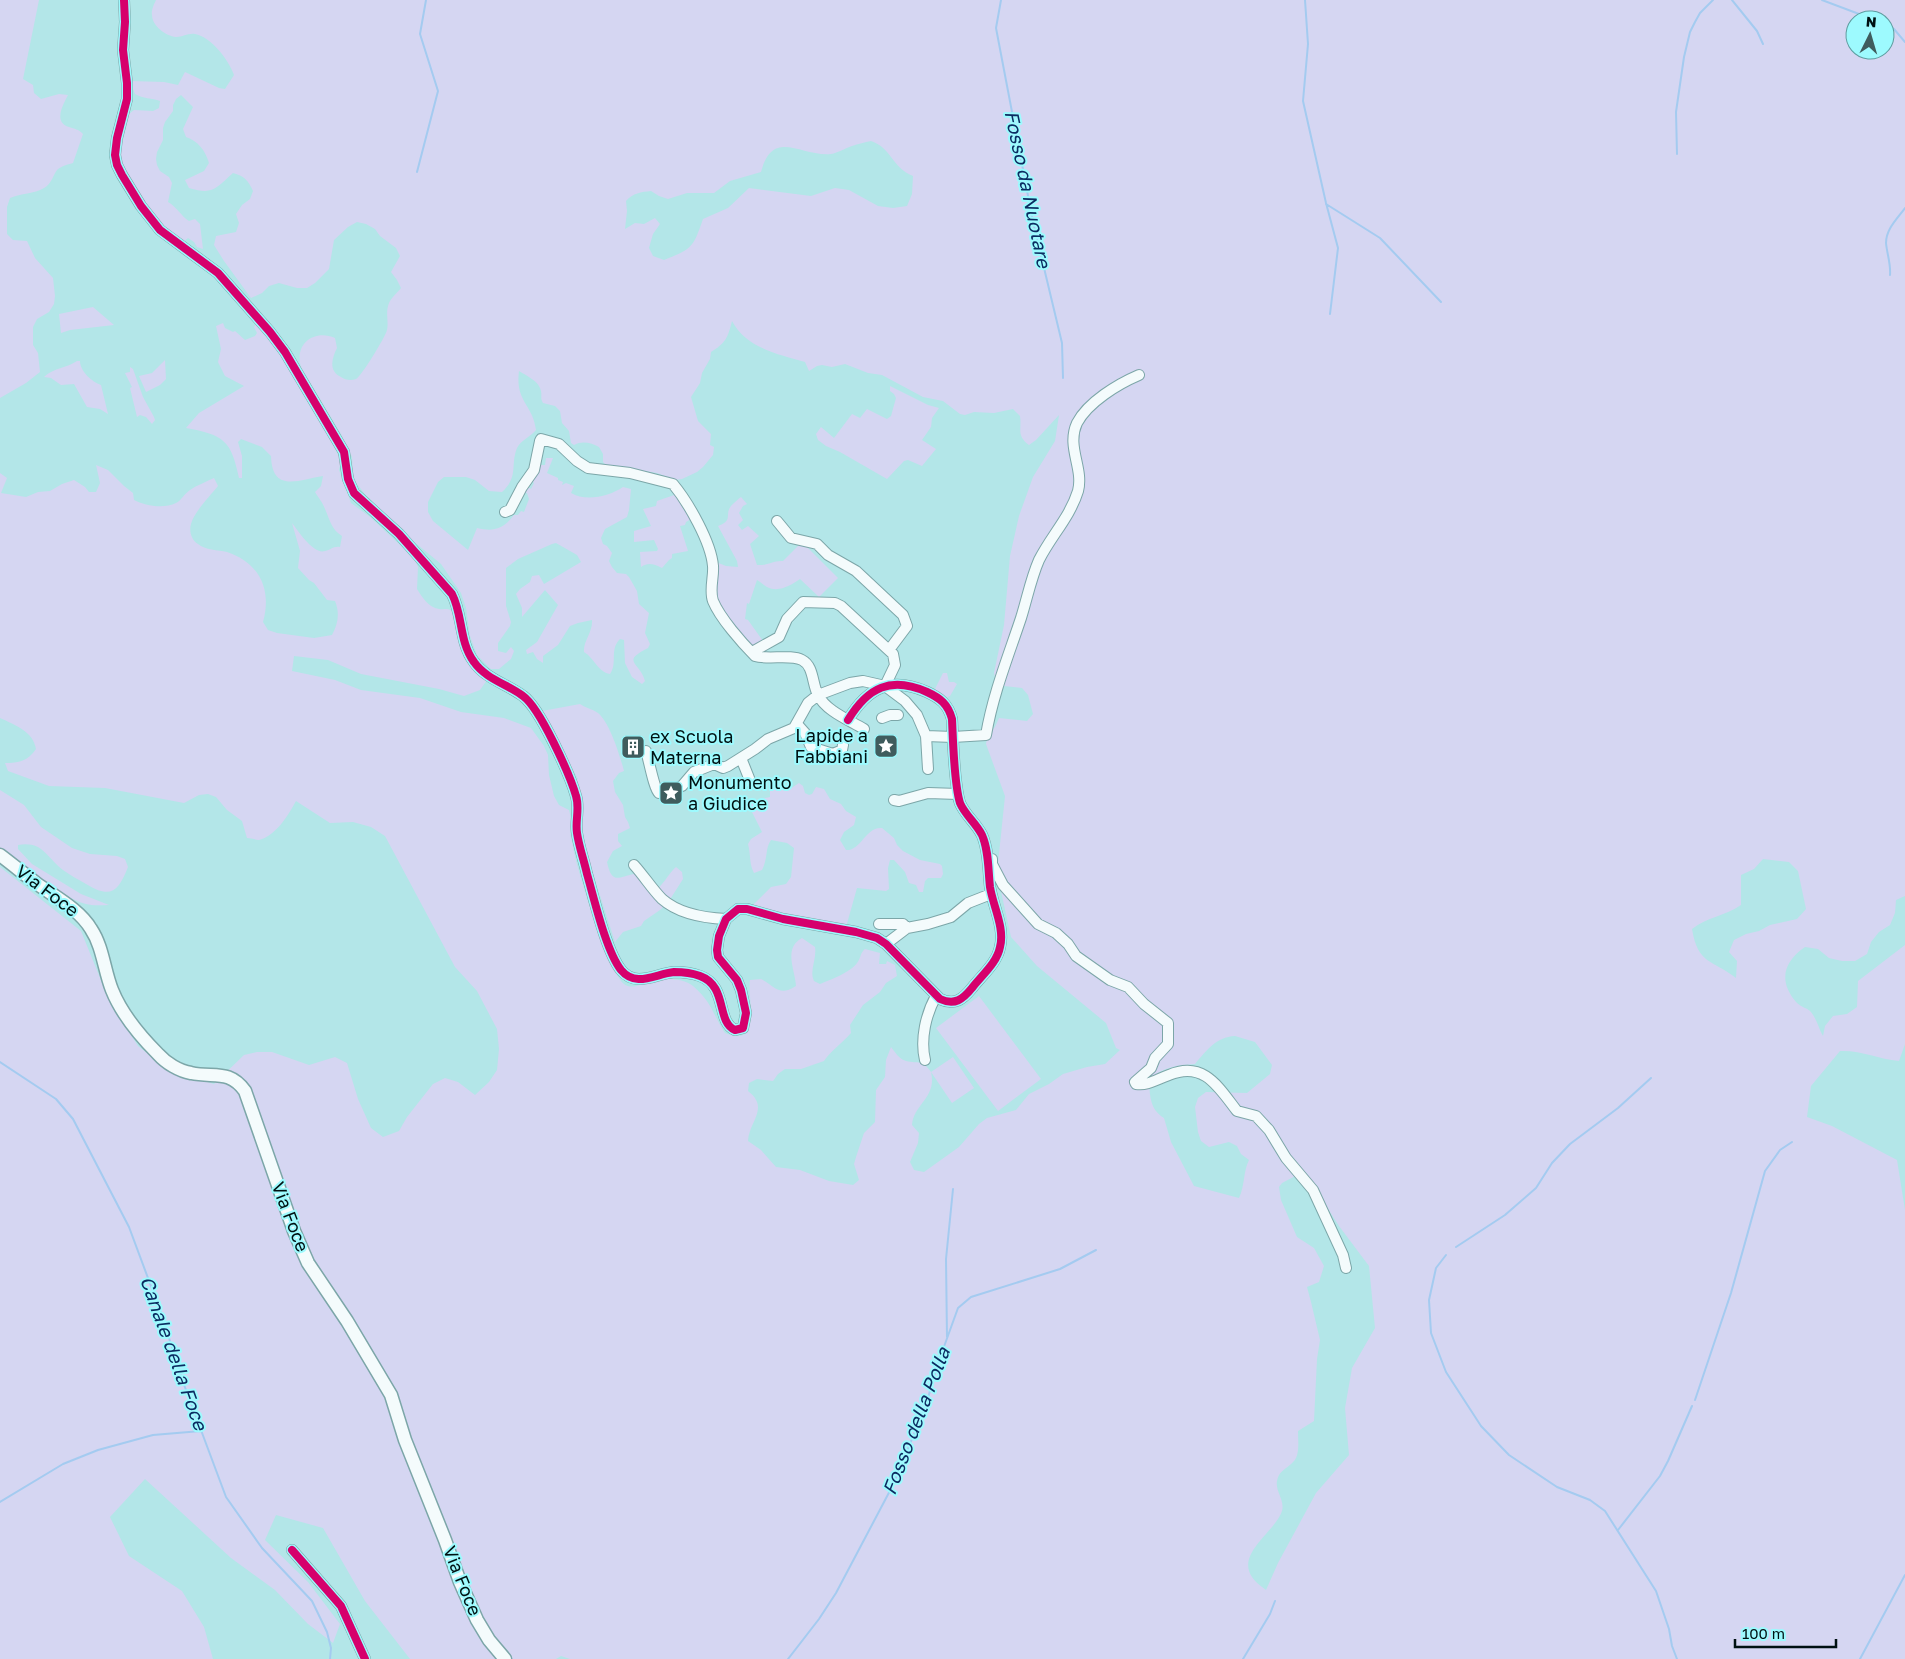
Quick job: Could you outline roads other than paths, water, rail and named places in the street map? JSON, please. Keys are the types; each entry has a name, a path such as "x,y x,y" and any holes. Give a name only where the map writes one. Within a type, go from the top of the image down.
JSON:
{"main road":[{"name":"Via Foce","path":"0,855 70,907 90,927 98,940 112,990 121,1009 160,1057 189,1073 228,1076 239,1082 245,1091 291,1222 308,1263 347,1321 390,1395 460,1582 477,1620 489,1640 504,1659"}],"street":[{"path":"124,0 123,50 128,99 117,138 115,155 117,165 141,206 160,230 218,273 280,345 344,452 348,479 354,493 399,534 452,594 457,603 467,649 474,663 487,675 524,696 532,704 557,749 576,796 576,832 602,926 620,969 636,980 676,972 703,977 714,986 718,993 726,1023 735,1030 743,1028 746,1013 741,990 737,980 718,957 717,950 719,936 726,919 738,909 747,909 783,919 866,934 886,944 940,999 952,1002 963,999 997,957 1002,941 991,894 986,850 978,827 965,812 958,794 950,711 940,698 908,685 900,684 885,686 860,702 844,718"},
{"path":"926,736 953,737 986,734 998,681 1021,620 1038,562 1070,511 1078,490 1078,472 1072,447 1077,424 1095,401 1139,375"},
{"path":"505,512 510,510 522,487 534,470 540,441 545,439 565,448 572,457 588,468 630,473 665,480 675,487 708,545 713,565 713,600 722,616 752,652 760,658 802,660 810,670 818,695 844,718 864,729"},
{"path":"777,521 791,538 816,544 828,555 856,571 903,615 907,626 889,650"},
{"path":"752,652 779,637 787,619 804,602 838,604 889,650 894,657 895,665 885,686"},
{"path":"646,751 655,789 660,793 665,793 682,786 694,772 714,764 723,768 768,739 794,728 808,703 818,695 858,681 873,682 885,686 908,704 921,722 926,736 928,769"},
{"path":"882,718 898,715"},
{"path":"797,724 805,733 811,747 833,754 842,750 843,745"},
{"path":"741,758 751,783"},
{"path":"894,800 899,801 928,793 958,794"},
{"path":"978,827 984,828 989,834 992,864 1003,885 1038,924 1056,934 1068,944 1076,956 1110,980 1128,987 1144,1004 1168,1023 1168,1044 1154,1058 1151,1068 1137,1079 1136,1084 1144,1085 1178,1072 1197,1073 1204,1075 1217,1085 1236,1111 1256,1116 1269,1130 1286,1158 1313,1190 1343,1255 1346,1268"},
{"path":"634,865 670,905 692,915 726,919"},
{"path":"886,944 907,928 951,918 968,903 991,894"},
{"path":"879,924 903,924 907,928"},
{"path":"925,1060 923,1050 928,1012 936,996"},
{"path":"292,1550 341,1606 365,1659"}],"waterway":[{"path":"417,172 438,91 420,34 426,0"},
{"name":"Fosso da Nuotare","path":"1001,0 996,28 1033,222 1062,343 1063,378"},
{"path":"1305,0 1308,44 1303,101 1338,248 1330,314"},
{"path":"1677,154 1676,112 1684,57 1690,32 1695,22 1700,13 1713,0"},
{"path":"1732,0 1757,31 1763,44"},
{"path":"1822,0 1848,10"},
{"path":"1895,30 1905,42"},
{"path":"1326,204 1380,238 1441,302"},
{"path":"1890,275 1886,238 1892,224 1905,208"},
{"name":"Canale della Foce","path":"0,1062 56,1099 73,1119 129,1227 161,1313 183,1382 226,1497 262,1548 312,1601 327,1632 331,1648 330,1659"},
{"path":"1456,1247 1505,1215 1536,1188 1552,1163 1570,1144 1618,1108 1651,1078"},
{"path":"1695,1400 1731,1293 1765,1171 1780,1150 1792,1142"},
{"path":"947,1337 946,1259 953,1189"},
{"name":"Fosso della Polla","path":"788,1659 819,1619 836,1593 893,1485 926,1405 937,1366 958,1308 971,1297 1060,1269 1096,1250"},
{"path":"1446,1255 1436,1268 1429,1300 1431,1333 1446,1372 1481,1426 1509,1455 1557,1487 1590,1500 1605,1511 1656,1591 1677,1659"},
{"path":"1618,1530 1660,1476 1692,1406"},
{"path":"0,1502 63,1464 98,1450 153,1435 201,1431"},
{"path":"1860,1659 1905,1575"},
{"path":"1243,1659 1270,1614 1275,1601"}],"place":[{"name":"Lapide a Fabbiani","path":"886,746"},
{"name":"ex Scuola Materna","path":"633,747"},
{"name":"Monumento a Giudice","path":"671,793"}]}
